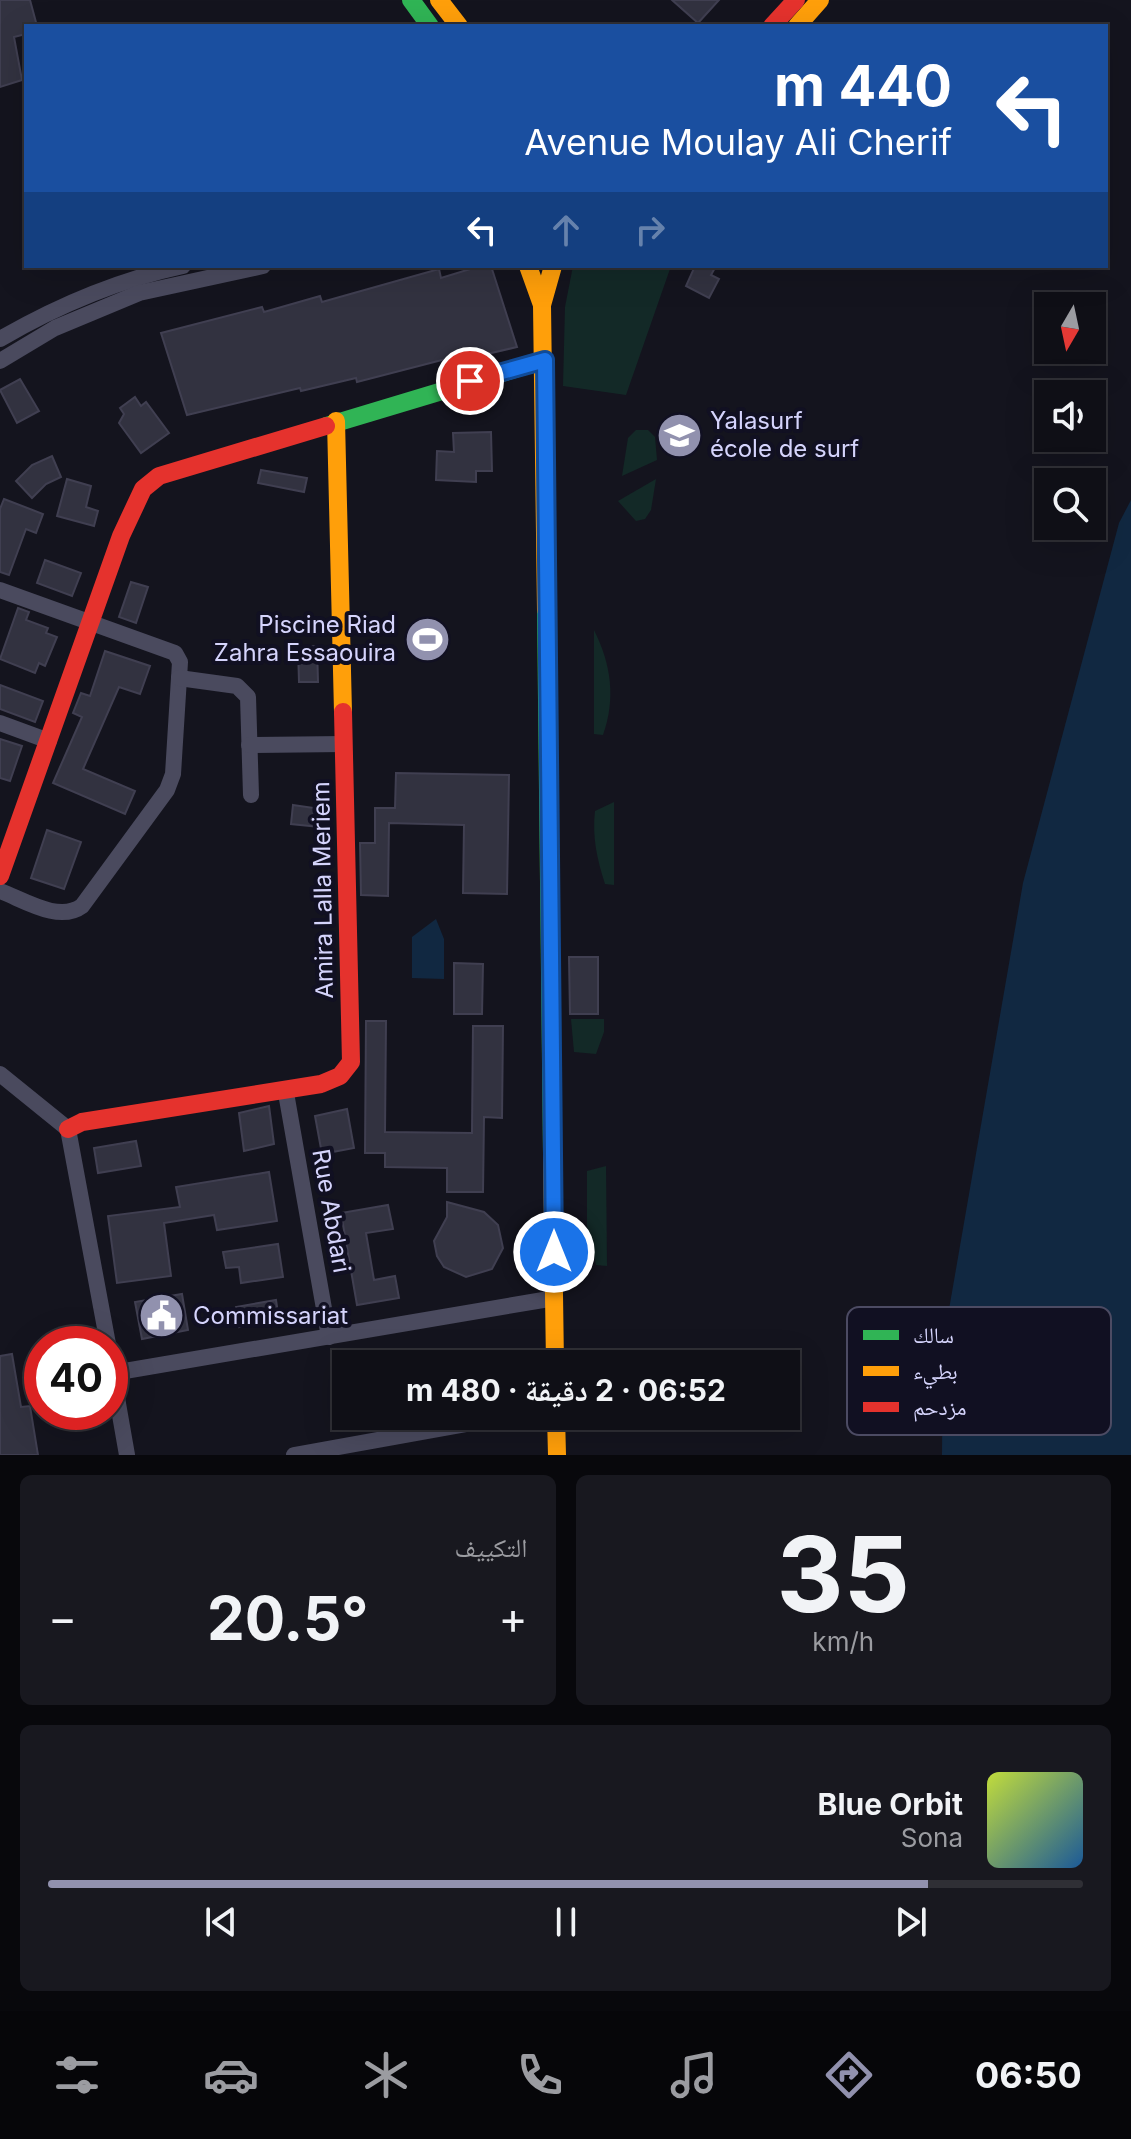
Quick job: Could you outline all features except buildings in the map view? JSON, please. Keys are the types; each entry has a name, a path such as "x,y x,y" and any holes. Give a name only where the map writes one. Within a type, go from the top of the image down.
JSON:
{"main road":[{"path":"411,0 429,24"},
{"path":"774,24 796,0"},
{"path":"799,24 820,0"},
{"path":"444,2 458,24"},
{"path":"529,268 542,305 545,360 555,1350"},
{"path":"542,305 552,268"},
{"path":"0,876 121,536 143,489 159,476 545,360"},
{"name":"Amira Lalla Meriem","path":"68,1129 82,1122 286,1093 340,1076 351,1062 336,421"},
{"path":"556,1430 557,1455"}],"street":[{"path":"0,339 44,314 114,286 176,268"},
{"path":"0,361 55,328 139,293 254,268"},
{"path":"0,590 175,653 180,662 173,774 167,790 82,906 71,914 59,913 0,891"},
{"path":"179,678 242,689 248,697 251,795"},
{"path":"0,723 49,741"},
{"path":"249,745 344,744"},
{"path":"0,1074 68,1129 105,1326"},
{"name":"Rue Abdari","path":"286,1093 329,1337"},
{"path":"128,1364 329,1337 555,1298"},
{"path":"123,1430 127,1455"},
{"path":"294,1455 432,1430"}],"green space":[{"path":"573,268 670,268 626,395 563,386 565,307"},
{"path":"636,430 648,430 655,437 657,460 622,476 628,438"},
{"path":"656,479 651,510 645,519 636,521 618,501"},
{"path":"594,630 610,681 609,708 603,735 594,734"},
{"path":"614,802 614,885 605,884 594,830 595,811"},
{"path":"571,1019 604,1019 604,1032 596,1054 574,1052"},
{"path":"606,1166 607,1266 596,1265 587,1226 587,1171"}],"water":[{"path":"1131,500 1131,1455 942,1455 942,1435 1111,1435 1111,1307 949,1307 1023,883 1119,523"},
{"path":"436,919 444,939 444,979 412,978 412,937"}],"traffic: fast":[{"path":"411,0 429,24"},
{"path":"326,426 545,360"},
{"path":"546,610 552,1155"}],"traffic: slow":[{"path":"439,0 457,24"},
{"path":"799,24 820,0"},
{"path":"529,268 542,305"},
{"path":"546,610 542,305 552,268"},
{"path":"336,421 343,712"},
{"path":"552,1155 555,1350"},
{"path":"556,1430 557,1455"}],"traffic: jam":[{"path":"774,24 796,0"},
{"path":"0,876 121,536 143,489 159,476 326,426"},
{"path":"68,1129 82,1122 321,1084 340,1076 351,1062 343,712"}],"place":[{"name":"Yalasurf école de surf","path":"679,435"},
{"name":"Piscine Riad Zahra Essaouira","path":"427,639"},
{"name":"Commissariat","path":"162,1316"}],"route":[{"path":"470,381 545,360 554,1252"}]}
